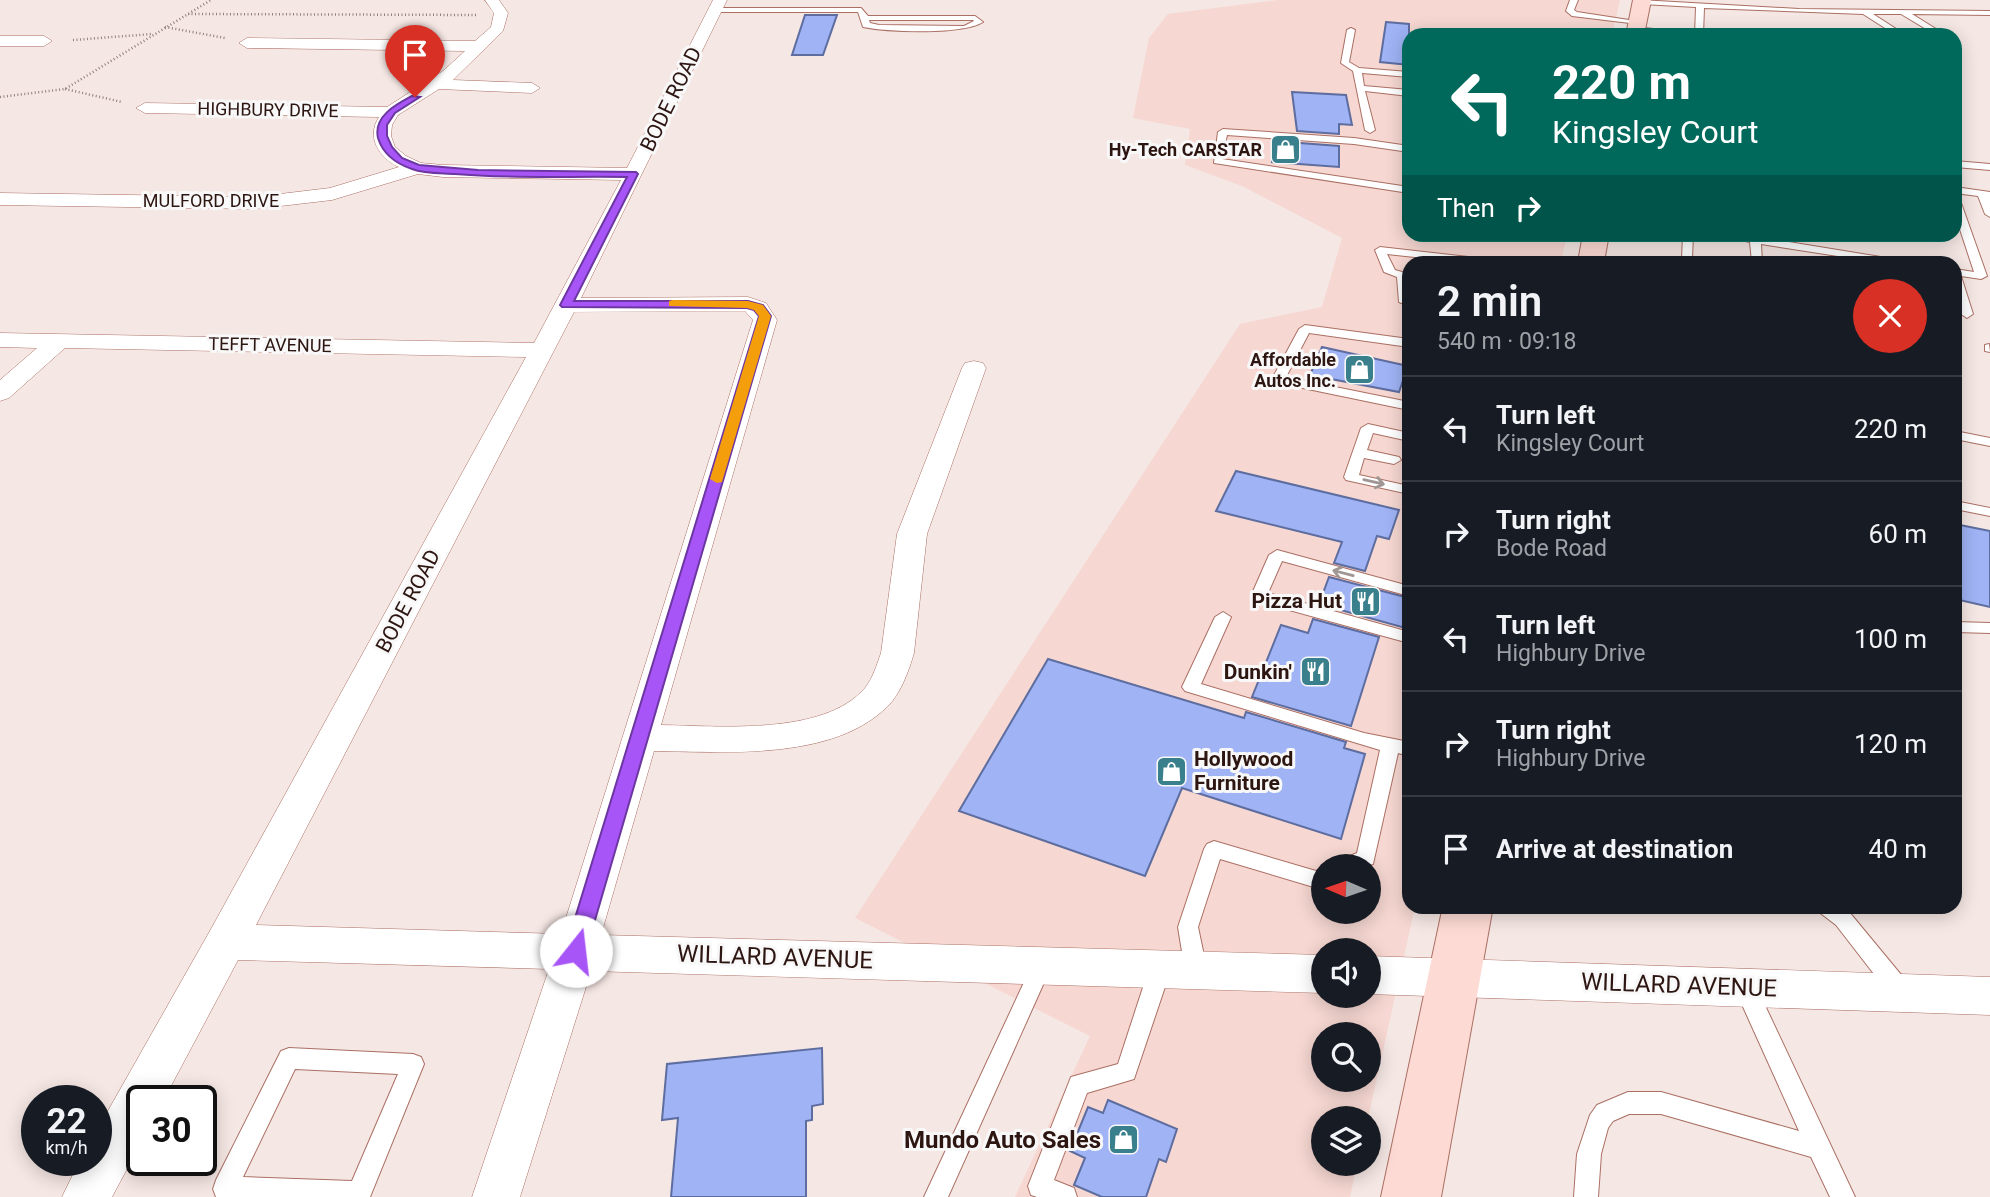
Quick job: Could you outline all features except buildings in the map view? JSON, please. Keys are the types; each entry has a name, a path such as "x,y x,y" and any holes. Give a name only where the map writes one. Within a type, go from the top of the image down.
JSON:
{"main road":[{"path":"1636,28 1642,1"},
{"path":"1411,1197 1467,914"}],"street":[{"name":"BODE ROAD","path":"86,1197 226,942 566,305 717,5"},
{"path":"487,8 501,13 498,28 439,84 391,112 383,125 382,136 387,149 399,160 417,168 478,173 633,174"},
{"path":"0,41 44,41"},
{"path":"247,43 479,46"},
{"path":"439,84 532,88"},
{"name":"HIGHBURY DRIVE","path":"145,108 391,112"},
{"name":"MULFORD DRIVE","path":"0,199 255,203 332,194 417,168"},
{"path":"496,1197 576,951 765,316 758,308 735,304 566,305"},
{"name":"TEFFT AVENUE","path":"0,340 540,350"},
{"path":"0,393 60,341"},
{"path":"639,738 760,737 804,733 846,720 876,697 893,670 913,530 974,368"},
{"name":"WILLARD AVENUE","path":"226,942 1311,974"},
{"name":"WILLARD AVENUE","path":"1381,975 1990,996"}],"lane":[{"path":"1574,0 1570,12 1636,28"},
{"path":"1740,0 1990,4"},
{"path":"1642,1 1700,6 1865,12 1990,13"},
{"path":"717,5 861,10 866,25 879,27 965,28 979,22 975,18 865,18"},
{"path":"1699,28 1700,6"},
{"path":"1865,12 1890,28"},
{"path":"1902,12 1930,28"},
{"path":"1350,30 1345,63 1357,70 1402,74"},
{"path":"1357,70 1370,130"},
{"path":"1360,88 1402,92"},
{"path":"1402,148 1354,141 1223,132 1217,161 1402,189"},
{"path":"1962,165 1990,167"},
{"path":"1962,191 1986,195 1990,214"},
{"path":"1962,226 1976,261 1986,277"},
{"path":"1762,242 1851,256"},
{"path":"1402,276 1390,272 1380,250 1433,256"},
{"path":"1815,250 1816,256"},
{"path":"1976,261 1990,263"},
{"path":"1962,275 1986,277"},
{"path":"1962,297 1967,314"},
{"path":"1402,342 1305,329 1278,379 1402,403"},
{"path":"1402,435 1368,428 1351,477 1402,488"},
{"path":"1962,436 1990,442"},
{"path":"1360,453 1394,460"},
{"path":"1962,506 1990,512"},
{"path":"1402,589 1277,555 1259,596 1402,636"},
{"path":"1223,617 1191,687 1399,748 1367,854"},
{"path":"1962,627 1990,628"},
{"path":"1065,1197 1040,1186 1079,1085 1126,1072 1178,970 1188,927 1214,849 1311,878"},
{"path":"1836,914 1903,994"},
{"path":"936,1197 1042,964"},
{"path":"1745,987 1843,1197"},
{"path":"289,1058 413,1064 359,1195 225,1189 289,1058"},
{"path":"1586,1197 1589,1154 1598,1123 1605,1113 1628,1102 1661,1103 1819,1148"}],"path":[{"path":"0,97 65,89 211,0"},
{"path":"188,14 487,8"},
{"path":"165,27 230,38"},
{"path":"73,40 154,34"},
{"path":"65,89 123,102"}],"shaded area":[{"path":"1278,0 1620,0 1614,28 1402,28 1402,242 1565,242 1562,256 1402,256 1402,914 1413,914 1381,1060 1381,1022 1311,1022 1311,1092 1374,1092 1371,1106 1311,1106 1311,1176 1354,1176 1350,1197 1015,1197 1090,1036 855,918 1240,324 1322,307 1342,238 1242,186 1185,165 1190,129 1133,118 1149,38 1168,14"}],"slow traffic":[{"path":"673,304 748,304 758,308 765,316 717,479"}],"place":[{"name":"Hy-Tech CARSTAR","path":"1285,150"},
{"name":"Affordable Autos Inc.","path":"1359,370"},
{"name":"Pizza Hut","path":"1365,601"},
{"name":"Dunkin'","path":"1315,672"},
{"name":"Hollywood Furniture","path":"1171,771"},
{"name":"Mundo Auto Sales","path":"1124,1140"}],"route":[{"path":"415,97 391,112 383,125 382,136 387,149 399,160 417,168 478,173 633,174 566,305 748,304 758,308 765,316 576,951"}]}
